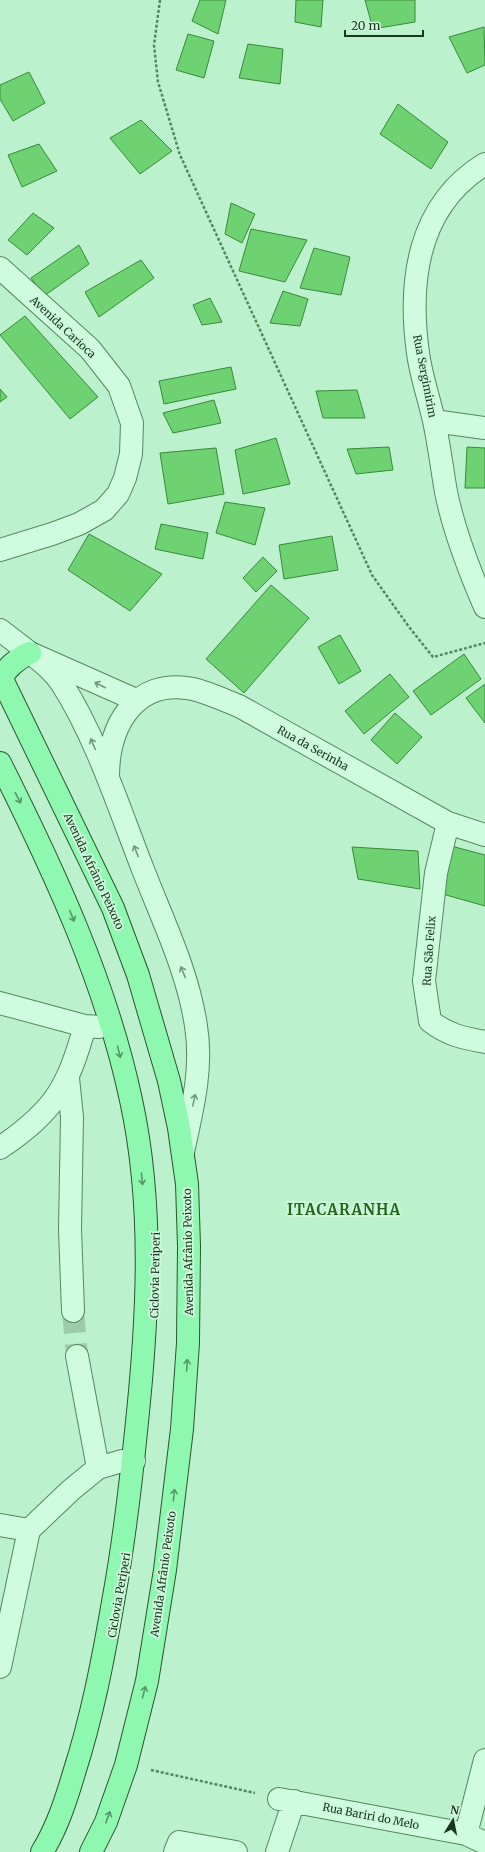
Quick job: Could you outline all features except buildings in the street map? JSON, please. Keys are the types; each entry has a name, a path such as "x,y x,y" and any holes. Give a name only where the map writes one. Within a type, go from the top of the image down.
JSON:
{"main road":[{"path":"0,677 17,661 30,653"},
{"name":"Avenida Afrânio Peixoto","path":"0,677 113,908 138,975 169,1081 183,1152 187,1184 189,1231 188,1343 182,1430 165,1570 147,1681 126,1765 106,1822 91,1852"},
{"path":"0,763 59,885 113,1028 132,1102 146,1216 145,1334 134,1461 120,1566 100,1678 84,1740 65,1802 42,1852"}],"street":[{"name":"Rua Sergimirim","path":"485,164 468,174 446,197 426,232 418,268 414,309 418,347 434,421 447,494 465,559 485,607"},
{"name":"Avenida Carioca","path":"0,268 90,349 119,386 132,423 131,454 125,478 118,494 104,510 79,524 0,550"},
{"path":"434,421 485,428"},
{"path":"0,630 53,672 62,683 81,716 108,780 187,981 196,1027 199,1062 183,1152"},
{"path":"30,653 136,700"},
{"name":"Rua da Serinha","path":"108,780 108,767 113,740 124,716 136,700 157,691 171,688 192,689 216,696 239,706 448,823 485,835"},
{"name":"Rua São Felix","path":"448,823 436,873 424,981 427,1004 430,1021 443,1031 464,1038 485,1042"},
{"path":"0,1003 85,1026 113,1028"},
{"path":"0,1148 37,1120 58,1096 68,1078 85,1026"},
{"path":"68,1078 72,1117 70,1229 73,1311"},
{"path":"77,1356 98,1468"},
{"path":"0,1667 29,1530 71,1490 98,1468 122,1461 134,1461"},
{"path":"0,1525 29,1530"},
{"path":"466,1834 485,1760"},
{"path":"277,1852 286,1800"},
{"name":"Rua Bariri do Melo","path":"286,1800 466,1834 485,1843"},
{"path":"175,1852 179,1842 236,1852"}],"path":[{"path":"160,0 154,45 158,82 180,155 372,575 408,627 433,657 485,643"},
{"path":"151,1770 286,1800"}],"tunnel":[{"path":"73,1311 77,1356"}],"district":[{"name":"ITACARANHA","path":"344,1210"}]}
